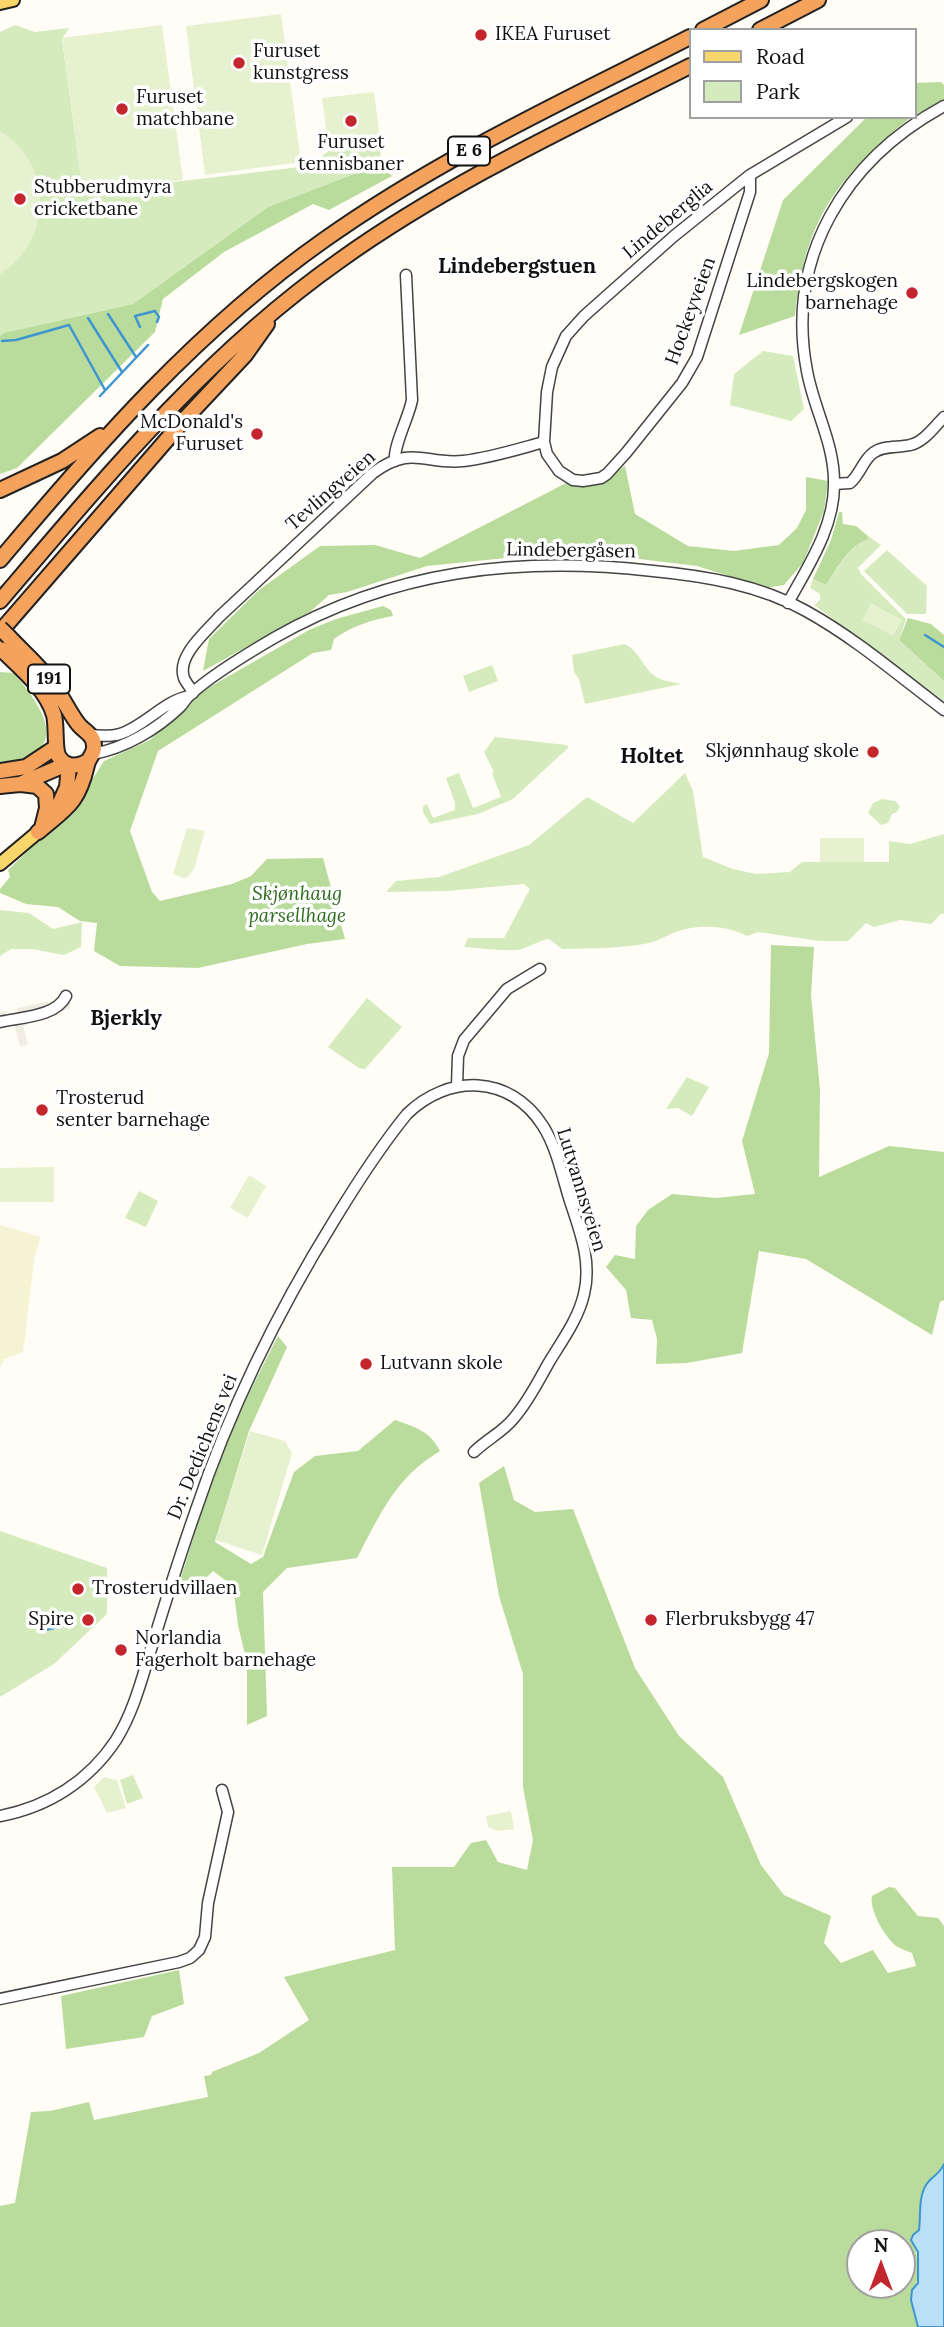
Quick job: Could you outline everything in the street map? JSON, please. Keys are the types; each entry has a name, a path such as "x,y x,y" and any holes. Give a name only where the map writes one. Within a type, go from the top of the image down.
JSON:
{"highway":[{"path":"708,28 761,0"},
{"path":"764,28 818,0"},
{"name":"E 6","path":"0,560 173,366 224,318 294,262 353,220 482,144 688,38"},
{"name":"E 6","path":"0,601 165,413 216,361 281,306 339,261 432,201 688,67"},
{"name":"E 6","path":"2,636 158,449 244,355 281,306"},
{"path":"0,490 54,466 121,422"},
{"name":"191","path":"2,636 51,682 94,745 84,781 75,799 68,808 44,826"},
{"name":"191","path":"2,636 46,697 54,716 59,757 68,764"},
{"path":"15,779 68,729 86,732"},
{"path":"15,779 68,764 82,764 90,758"},
{"path":"44,826 67,787 68,764"},
{"path":"15,779 42,789 47,797 44,826"}],"main road":[{"path":"0,3 13,0"},
{"path":"0,864 44,826"}],"street":[{"path":"788,603 824,534 832,506 834,484 832,455 808,379 803,348 803,302 813,254 833,210 854,180 902,134 944,107"},
{"name":"Lindeberglia","path":"544,442 549,379 555,358 566,336 584,316 674,236 750,175 844,119"},
{"name":"Hockeyveien","path":"544,442 553,464 566,476 583,481 601,478 621,459 682,383 697,357 750,192 750,175"},
{"name":"Tevlingveien","path":"191,694 184,677 184,663 212,625 373,473 396,461 394,452 412,400 406,275"},
{"path":"834,484 850,483 859,474 870,454 878,450 911,445 921,440 944,417"},
{"path":"396,461 416,456 466,460 544,442"},
{"name":"Lindebergåsen","path":"90,758 140,737 181,707 191,694 240,660 333,608 404,584 455,572 531,565 623,568 723,582 788,603 837,630 944,710"},
{"name":"Lindebergåsen","path":"86,732 115,735 124,733 174,699 191,694"},
{"path":"457,1086 458,1056 464,1040 507,989 540,969"},
{"path":"0,1022 53,1010 62,1004 66,996"},
{"name":"Lutvannsveien","path":"457,1086 489,1087 509,1094 525,1105 541,1123 557,1158 582,1237 587,1266 584,1294 578,1312 534,1389 513,1420 474,1452"},
{"name":"Dr. Dedichens vei","path":"0,1816 36,1806 62,1793 91,1770 115,1742 135,1699 183,1545 218,1447 270,1334 321,1242 399,1124 427,1097 457,1086"},
{"path":"0,1999 179,1962 190,1958 199,1950 205,1937 208,1903 228,1812 222,1790"}],"shaded area":[{"path":"70,997 70,1009 26,1019 27,1025 23,1026 28,1044 20,1047 14,1022 0,1025 0,1012 7,1011 8,1017 18,1015 17,1008"},
{"path":"0,1225 41,1237 35,1254 23,1352 5,1359 0,1368"}],"green space":[{"name":"Furuset kunstgress","path":"281,14 301,162 205,175 186,26"},
{"path":"15,25 35,32 69,28 62,39 83,193 308,166 329,151 381,145 380,164 268,207 133,304 3,333 0,336 0,32"},
{"name":"Furuset matchbane","path":"162,25 183,180 83,193 62,38"},
{"path":"941,82 944,85 944,100 916,115 916,83"},
{"name":"Furuset tennisbaner","path":"374,92 381,145 329,151 322,98"},
{"path":"865,119 909,119 863,160 829,203 807,252 795,316 739,335 783,200"},
{"name":"Stubberudmyra cricketbane","path":"0,131 18,145 30,163 38,182 40,202 38,223 30,242 17,260 0,274"},
{"path":"380,164 392,176 329,210 313,204 224,252 163,299 155,332 17,468 0,474 0,336 3,333 133,304 268,207"},
{"path":"763,351 793,356 804,409 791,421 730,405 734,374"},
{"path":"625,466 635,514 688,546 734,551 779,545 797,528 806,510 806,477 828,481 824,511 803,563 784,585 766,588 697,566 574,551 427,566 347,592 329,595 311,611 203,671 209,639 259,590 320,546 375,545 420,558 580,476 603,476"},
{"path":"839,512 842,512 843,524 856,526 868,536 867,540 854,547 826,585 813,579 831,540"},
{"path":"868,536 881,545 858,568 906,619 899,640 944,681 944,701 814,605 820,600 820,594 810,588 813,579 826,585 854,547 867,540"},
{"path":"887,550 927,586 926,614 907,614 864,571"},
{"path":"871,603 902,620 893,636 862,620"},
{"name":"Skjønhaug parsellhage","path":"383,606 391,610 393,616 362,624 341,634 334,639 331,650 313,653 158,751 130,831 152,892 160,901 232,884 251,876 267,859 323,858 345,939 307,944 198,968 120,966 94,951 97,923 80,921 58,907 26,904 0,893 0,889 10,877 8,870 77,804 104,761 150,740 203,691 309,630 336,619"},
{"path":"908,618 931,624 944,635 944,681 899,640"},
{"path":"624,644 660,679 681,684 585,704 579,679 574,672 572,655"},
{"path":"492,665 498,681 469,692 463,676"},
{"path":"0,672 14,673 26,688 43,717 46,730 45,741 37,751 23,759 0,765"},
{"path":"495,737 569,747 513,799 478,814 430,824 423,812 423,806 427,804 433,818 455,810 446,778 459,773 473,808 501,797 492,773 494,772 484,752"},
{"path":"685,773 693,791 703,857 733,869 756,874 790,872 802,862 889,862 889,841 910,844 944,834 944,914 931,924 900,920 874,927 866,923 848,941 819,941 758,932 747,936 722,928 705,927 687,929 653,942 627,946 562,949 549,939 521,949 504,950 464,947 468,938 504,938 530,889 524,884 447,891 386,892 396,881 439,877 529,845 587,797 633,823"},
{"path":"882,799 895,801 900,806 888,823 881,825 868,813 873,803"},
{"path":"187,828 205,831 194,869 188,877 183,878 173,874"},
{"path":"820,838 864,838 864,862 820,862"},
{"path":"0,910 29,913 53,929 82,922 81,947 64,955 32,949 11,949 0,956"},
{"path":"771,945 814,947 811,995 820,1090 819,1177 889,1146 944,1152 944,1300 940,1302 932,1335 806,1259 759,1251 742,1353 687,1363 656,1364 657,1339 652,1320 631,1318 626,1290 606,1267 615,1255 635,1259 636,1226 648,1210 672,1194 716,1198 755,1194 742,1141 769,1053"},
{"path":"367,998 402,1027 365,1069 359,1068 328,1047"},
{"path":"687,1077 709,1087 692,1116 678,1108 666,1109"},
{"path":"54,1167 54,1202 0,1202 0,1168"},
{"path":"249,1175 266,1186 248,1218 230,1208"},
{"path":"139,1191 158,1201 146,1227 125,1218"},
{"path":"278,1336 287,1347 249,1431 215,1542 251,1564 263,1557 294,1472 315,1456 358,1451 395,1420 427,1434 440,1451 400,1485 382,1511 357,1558 287,1568 263,1592 267,1716 247,1725 247,1663 233,1586 213,1571 189,1595 178,1587 222,1446"},
{"path":"250,1431 285,1441 292,1453 262,1555 215,1540"},
{"path":"504,1466 514,1500 535,1512 573,1509 635,1668 679,1736 723,1777 761,1865 784,1895 831,1916 824,1943 841,1963 873,1950 888,1973 916,1966 912,1953 892,1942 875,1916 872,1896 889,1887 895,1888 918,1916 938,1918 944,1926 944,2164 923,2190 919,2230 916,2232 916,2229 846,2229 846,2299 913,2299 918,2327 0,2327 0,2206 15,2203 31,2112 50,2111 89,2102 94,2120 208,2097 204,2076 259,2053 309,2020 284,1977 395,1950 392,1867 454,1867 471,1843 486,1840 498,1862 527,1870 533,1840 523,1787 523,1674 499,1596 479,1483"},
{"path":"0,1531 107,1568 107,1614 54,1664 0,1697"},
{"path":"133,1775 143,1798 127,1804 120,1780"},
{"path":"104,1777 117,1780 126,1808 107,1813 94,1787"},
{"path":"511,1811 514,1829 497,1831 488,1827 486,1816"},
{"path":"179,1970 184,2004 152,2016 144,2037 66,2049 61,1996"},
{"path":"916,2251 919,2270 916,2284"}],"water":[{"path":"60,1614 61,1618 58,1619 63,1626 42,1631 37,1624 43,1621 43,1618"},
{"path":"944,2164 944,2327 918,2327 911,2300 916,2299 918,2283 916,2232 919,2230 923,2190"}],"waterway":[{"path":"140,327 135,316 155,311 159,317 157,322"},
{"path":"108,314 136,357"},
{"path":"88,318 122,372"},
{"path":"2,341 16,340 69,325 105,390"},
{"path":"100,396 148,345"},
{"path":"925,635 944,647"}],"place":[{"name":"IKEA Furuset","path":"481,35"},
{"name":"Furuset kunstgress","path":"239,63"},
{"name":"Furuset matchbane","path":"122,109"},
{"name":"Furuset tennisbaner","path":"351,121"},
{"name":"Stubberudmyra cricketbane","path":"20,199"},
{"name":"Lindebergskogen barnehage","path":"912,293"},
{"name":"McDonald's Furuset","path":"257,434"},
{"name":"Skjønnhaug skole","path":"873,752"},
{"name":"Trosterud senter barnehage","path":"42,1110"},
{"name":"Lutvann skole","path":"366,1364"},
{"name":"Trosterudvillaen","path":"78,1589"},
{"name":"Spire","path":"88,1620"},
{"name":"Flerbruksbygg 47","path":"651,1620"},
{"name":"Norlandia Fagerholt barnehage","path":"121,1650"}],"district":[{"name":"Lindebergstuen","path":"517,267"},
{"name":"Holtet","path":"652,757"},
{"name":"Bjerkly","path":"126,1019"}]}
